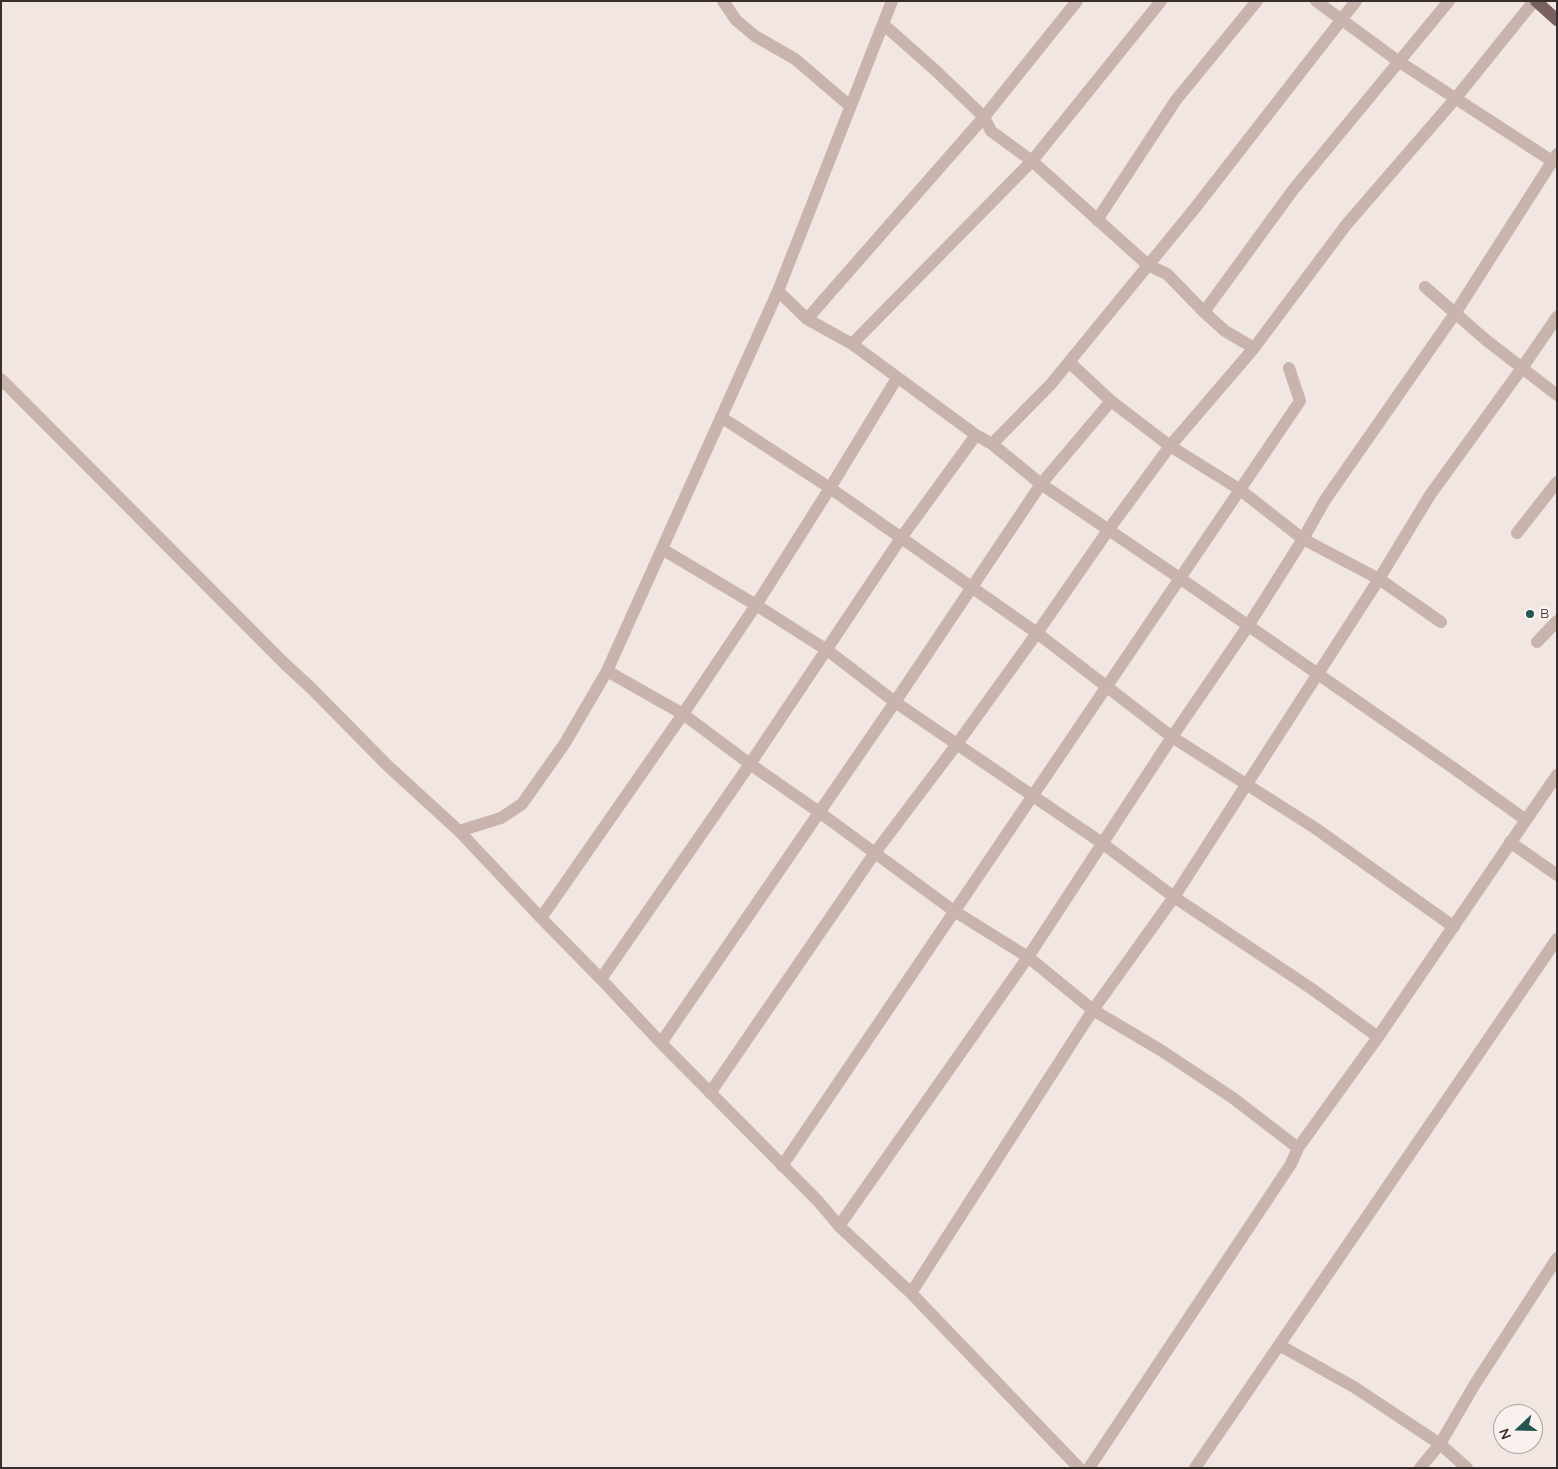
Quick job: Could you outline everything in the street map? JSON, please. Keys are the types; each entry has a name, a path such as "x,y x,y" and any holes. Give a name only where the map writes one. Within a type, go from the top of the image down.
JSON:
{"main road":[{"path":"1535,1 1557,20"}],"street":[{"path":"723,1 736,20 755,36 795,59 850,106"},
{"path":"459,831 501,818 522,804 565,743 607,671 778,290 892,1"},
{"path":"884,20 898,1"},
{"path":"807,319 984,117 1077,1"},
{"path":"852,344 1032,161 1161,1"},
{"path":"1097,220 1176,100 1257,1"},
{"path":"839,1226 1028,957 1172,737 1248,626 1303,539 1325,500 1456,312 1554,158 1455,99 1398,61 1316,1"},
{"path":"992,444 1051,384 1200,201 1356,1"},
{"path":"1204,312 1292,190 1449,1"},
{"path":"710,1093 874,854 957,744 1170,446 1254,348 1346,225 1455,99 1535,1"},
{"path":"884,20 984,117 991,131 1032,161 1148,265 1167,274 1225,331 1254,348"},
{"path":"1425,287 1486,340 1557,395"},
{"path":"778,290 807,319 852,344 897,378 992,444 1041,484 1317,673 1526,820"},
{"path":"910,1293 1093,1010 1174,897 1379,579 1430,495 1522,368 1557,316"},
{"path":"1069,362 1111,401 1170,446 1239,489 1303,539 1379,579 1441,622"},
{"path":"782,1166 1300,401 1289,368"},
{"path":"541,918 683,714 756,605 897,378"},
{"path":"1,379 388,766 459,831 601,978 660,1044 818,1201 839,1226 910,1293 1079,1468"},
{"path":"660,1044 895,702 1041,484 1111,401"},
{"path":"721,418 830,488 1037,633 1172,737 1315,828 1454,927"},
{"path":"601,978 750,764 901,538 976,434"},
{"path":"1516,533 1557,482"},
{"path":"662,549 756,605 826,650 895,702 1102,843 1174,897 1312,989 1378,1037"},
{"path":"1537,642 1557,620"},
{"path":"607,671 683,714 954,911 1028,957 1093,1010 1162,1051 1225,1093 1298,1148"},
{"path":"1089,1468 1291,1164 1298,1148 1378,1037 1557,775"},
{"path":"1510,842 1557,875"},
{"path":"1195,1468 1557,940"},
{"path":"1420,1468 1440,1444 1475,1384 1557,1258"},
{"path":"1279,1345 1354,1387 1440,1444 1467,1468"}],"place":[{"name":"B","path":"1530,614"}]}
